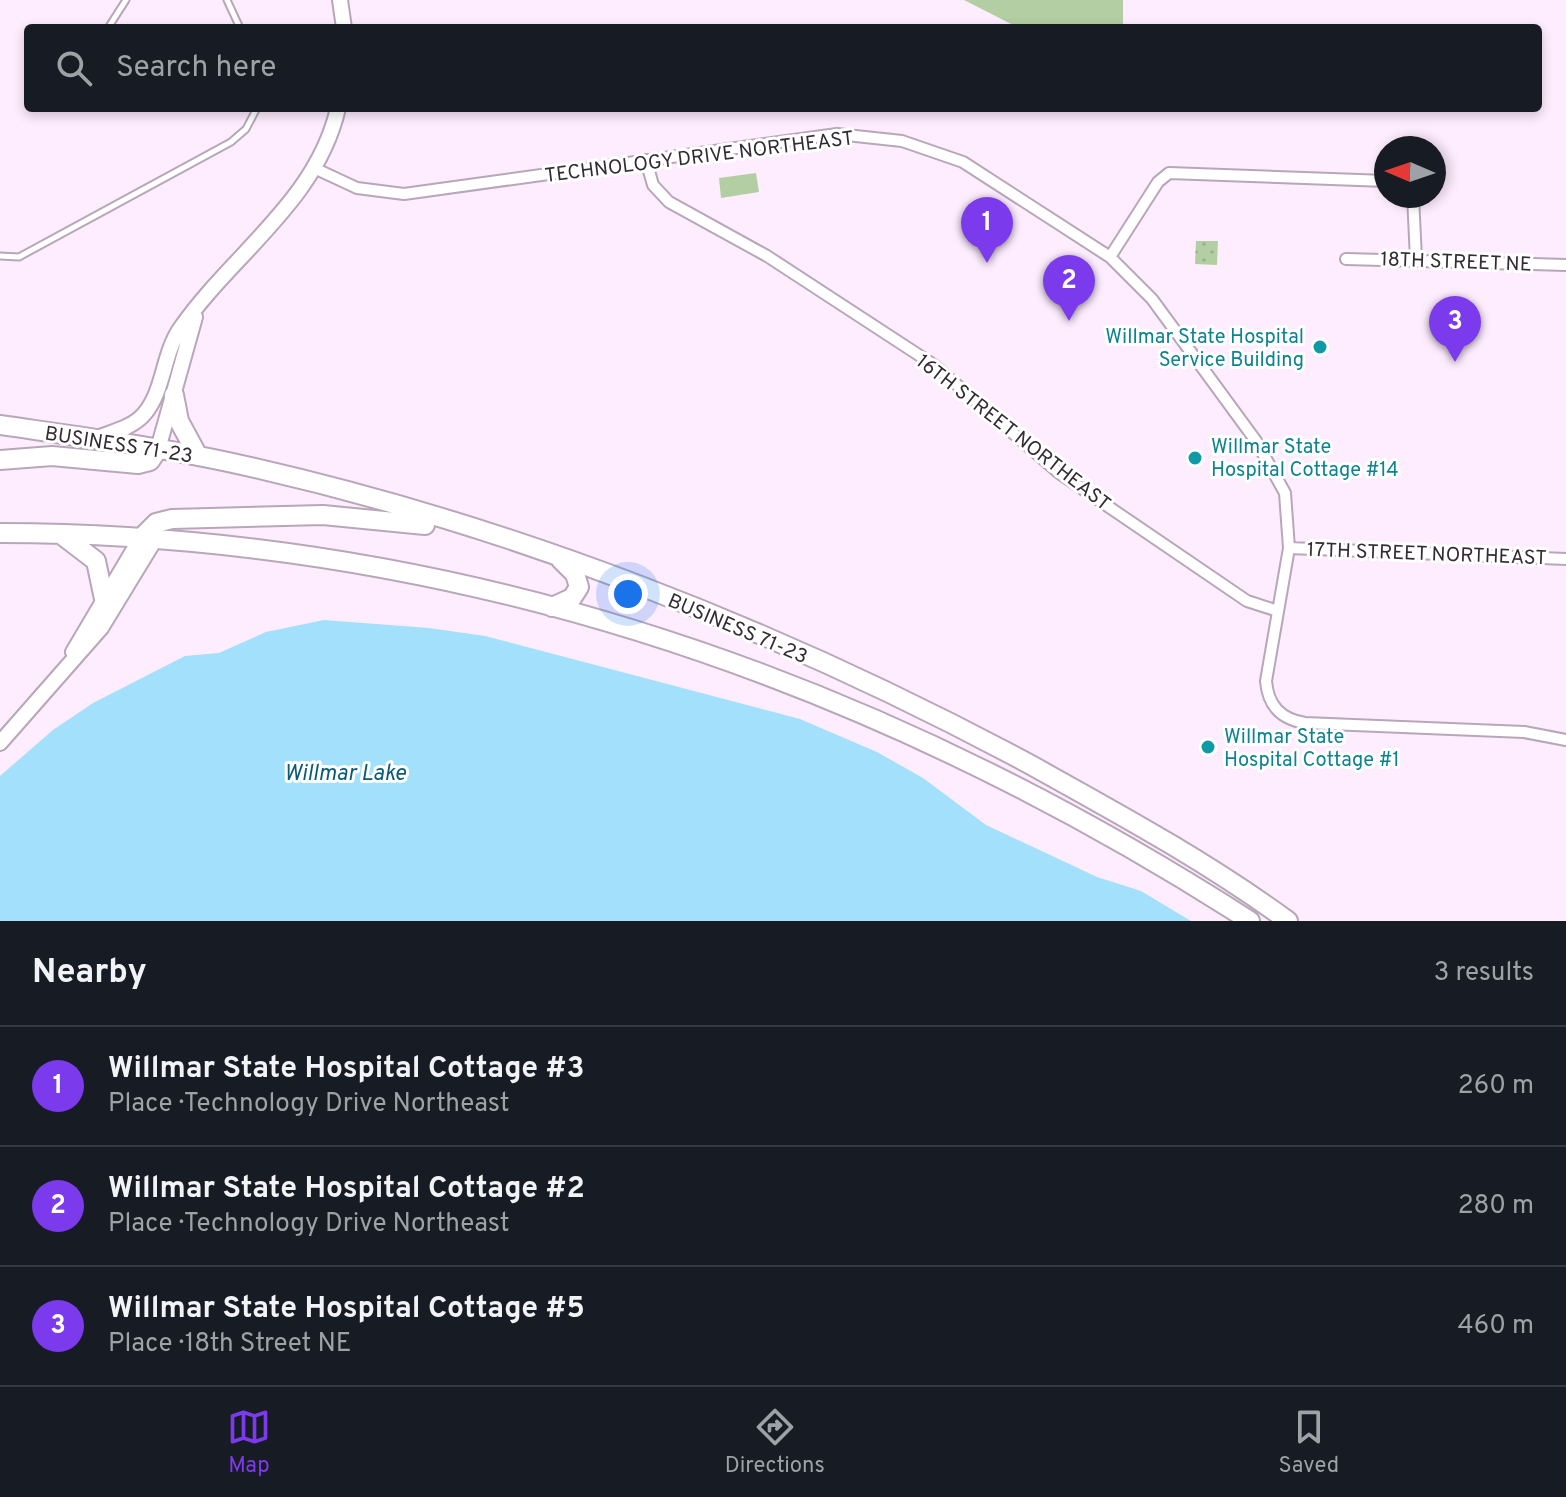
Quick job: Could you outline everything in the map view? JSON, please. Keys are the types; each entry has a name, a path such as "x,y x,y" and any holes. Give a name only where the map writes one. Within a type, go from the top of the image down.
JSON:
{"highway":[{"path":"174,395 179,421 198,456"},
{"name":"BUSINESS 71-23","path":"0,425 198,456 338,490 554,555 724,621 914,705 1153,832 1288,921"},
{"path":"0,460 52,456 138,464 150,461 158,449"},
{"path":"147,540 156,523 172,519 309,515 401,522 513,542"},
{"name":"BUSINESS 71-23","path":"0,533 147,540 279,553 379,568 552,607 720,657 929,741 1086,820 1250,921"},
{"path":"62,535 96,561 104,599"},
{"path":"552,607 572,598 579,587 571,568 554,555"}],"street":[{"path":"340,0 343,24"},
{"path":"96,438 130,425 147,411 171,346 199,305 280,216 314,168 336,112"},
{"name":"TECHNOLOGY DRIVE NORTHEAST","path":"314,168 357,188 404,194 837,134 902,141 968,165 1110,257 1152,299 1271,465 1285,493 1289,548 1266,681 1269,698 1286,718 1317,725 1524,732 1566,740"},
{"name":"16TH STREET NORTHEAST","path":"646,160 653,185 669,202 767,256 934,365 983,411 1072,482 1247,601 1278,611"},
{"path":"1110,257 1158,182 1169,173 1374,181"},
{"path":"1414,208 1416,259"},
{"name":"18TH STREET NE","path":"1346,259 1566,265"},
{"path":"158,449 199,305"},
{"path":"61,673 104,599 147,540"},
{"path":"0,743 101,628 147,540"},
{"name":"17TH STREET NORTHEAST","path":"1289,548 1566,559"}],"lane":[{"path":"111,24 126,0"},
{"path":"227,0 238,24"},
{"path":"0,256 19,257 231,142 246,129 255,112"}],"green space":[{"path":"964,0 1123,0 1123,24 1011,24"},
{"path":"756,173 759,192 721,198 719,178"},
{"path":"1196,241 1218,241 1217,265 1195,264"}],"water":[{"name":"Willmar Lake","path":"324,620 429,628 485,636 800,719 877,752 923,778 986,825 1097,877 1141,891 1191,921 0,921 0,776 53,730 93,703 185,656 219,653 266,632"}],"place":[{"name":"Willmar State Hospital Cottage #3","path":"987,263"},
{"name":"Willmar State Hospital Cottage #2","path":"1069,321"},
{"name":"Willmar State Hospital Service Building","path":"1320,347"},
{"name":"Willmar State Hospital Cottage #5","path":"1455,362"},
{"name":"Willmar State Hospital Cottage #14","path":"1195,458"},
{"name":"Willmar State Hospital Cottage #1","path":"1208,747"}]}
